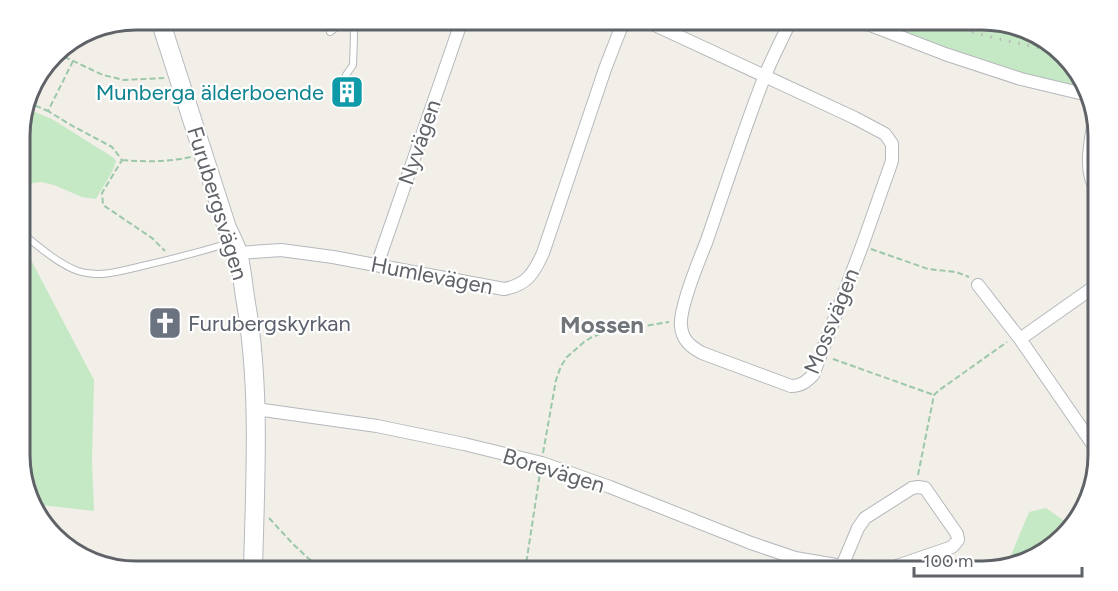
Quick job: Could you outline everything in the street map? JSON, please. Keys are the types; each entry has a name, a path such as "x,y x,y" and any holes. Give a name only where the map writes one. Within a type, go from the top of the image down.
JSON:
{"street":[{"name":"Furubergsvägen","path":"163,30 235,248 251,343 256,409 253,561"},
{"name":"Nyvägen","path":"378,265 459,30"},
{"name":"Humlevägen","path":"235,248 281,250 333,257 504,290 516,287 535,270 543,253 620,30"},
{"name":"Mossvägen","path":"666,30 885,134 892,144 892,161 862,246 813,375 806,382 799,386 791,386 702,353 689,346 683,335 681,320"},
{"path":"681,320 695,272 765,76 786,30"},
{"path":"883,30 945,54 1021,79 1079,93"},
{"path":"978,285 1018,337 1088,438"},
{"path":"1018,337 1088,291"},
{"name":"Borevägen","path":"256,409 377,426 464,444 542,464 610,487 795,558 813,561"},
{"path":"844,561 858,528 865,518 912,488 918,487"},
{"name":"Borevägen","path":"911,561 952,547 958,540 957,534 925,488 918,487"}],"lane":[{"path":"346,75 353,65 353,30"},
{"path":"30,239 65,265 91,274 104,274 235,248"}],"path":[{"path":"65,57 103,75 124,80 156,79 178,74"},
{"path":"48,111 74,61"},
{"path":"35,105 112,147 122,160 171,161 204,153"},
{"path":"122,160 102,193 103,205 152,238 173,259"},
{"path":"862,246 928,268 964,274 978,285"},
{"path":"527,561 556,380 561,366 567,357 584,342 603,333 681,320"},
{"path":"918,487 918,476 934,395 1018,337"},
{"path":"820,354 934,395"},
{"path":"268,517 312,561"}],"green space":[{"path":"884,30 989,30 1016,36 1029,41 1052,56 1062,66 1078,91 1002,75"},
{"path":"33,111 52,119 116,161 96,199 82,197 41,182 30,183 30,129"},
{"path":"30,260 94,380 92,461 94,511 43,505 34,482 30,455"},
{"path":"1046,508 1065,521 1041,543 1010,557 1029,512"}],"railway":[{"path":"968,30 1041,48"}],"place":[{"name":"Munberga älderboende","path":"347,92"},
{"name":"Furubergskyrkan","path":"165,323"}],"district":[{"name":"Mossen","path":"602,325"}]}
